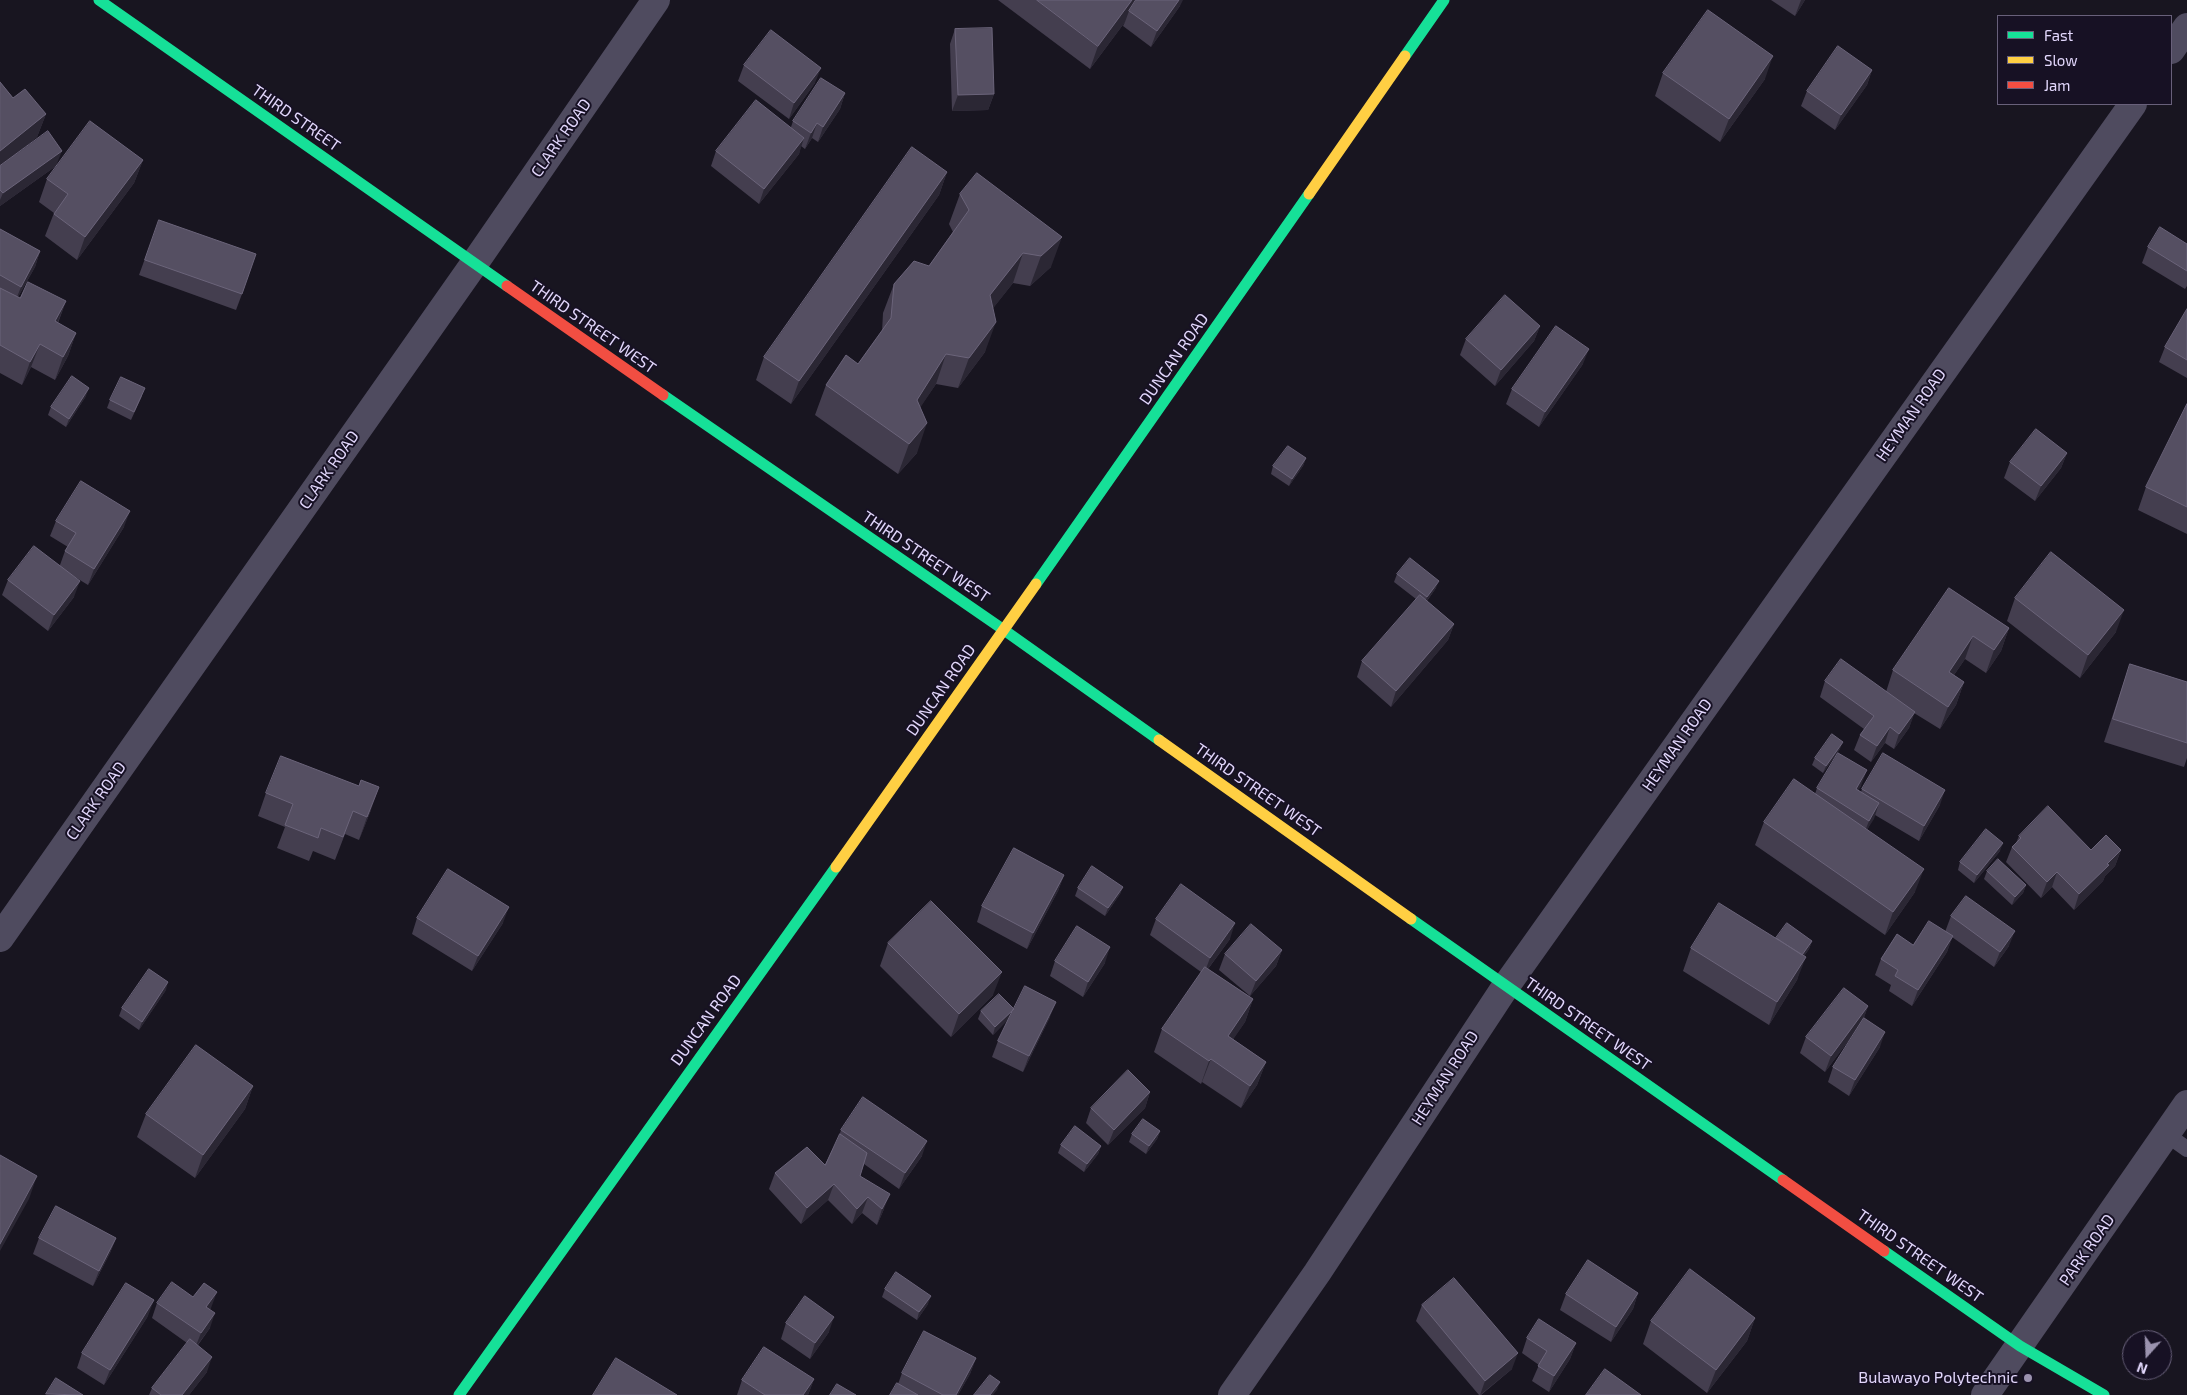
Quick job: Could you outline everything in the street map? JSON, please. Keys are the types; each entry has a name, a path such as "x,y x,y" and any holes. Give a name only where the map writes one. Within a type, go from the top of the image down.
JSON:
{"main road":[{"name":"THIRD STREET","path":"99,0 474,264"},
{"name":"DUNCAN ROAD","path":"459,1395 1004,630 1444,0"},
{"name":"THIRD STREET WEST","path":"474,264 1004,630 1506,986 2020,1346 2104,1395"}],"street":[{"name":"CLARK ROAD","path":"0,938 474,264 656,0"},
{"path":"2172,49 2187,27"},
{"name":"HEYMAN ROAD","path":"1232,1395 1317,1273 1506,986 2132,105"},
{"name":"PARK ROAD","path":"1985,1395 2020,1346 2177,1142 2187,1104"}],"building":[{"path":"1037,0 1132,0 1098,46"},
{"path":"1136,0 1179,0 1157,31 1129,11"},
{"path":"1708,10 1773,56 1729,119 1663,73"},
{"path":"992,28 994,94 958,95 955,29"},
{"path":"771,30 821,68 794,103 744,65"},
{"path":"1838,46 1872,70 1841,115 1807,91"},
{"path":"821,78 845,93 823,127 817,123 811,133 793,121"},
{"path":"0,82 13,98 25,89 46,114 0,151"},
{"path":"756,100 804,138 764,189 716,151"},
{"path":"90,121 143,160 85,237 54,214 68,194 47,179"},
{"path":"48,131 62,151 3,193 0,190 0,166"},
{"path":"912,147 947,172 799,381 764,357"},
{"path":"977,173 1062,237 1041,256 1023,253 990,295 996,322 969,358 946,354 917,400 927,423 909,444 826,385 846,355 858,364 891,318 894,284 914,261 929,266 969,210 960,194"},
{"path":"159,220 256,254 242,294 145,260"},
{"path":"2160,227 2187,244 2187,271 2148,247"},
{"path":"0,229 40,251 21,287 0,275"},
{"path":"28,282 66,301 55,321 76,333 63,357 40,344 30,362 0,345 0,288 20,298"},
{"path":"1505,295 1540,326 1501,370 1466,339"},
{"path":"2187,309 2187,360 2165,347"},
{"path":"1556,326 1589,349 1545,412 1512,389"},
{"path":"72,376 89,388 69,419 51,407"},
{"path":"121,377 145,388 134,412 110,400"},
{"path":"2187,404 2187,507 2146,487"},
{"path":"2036,429 2067,453 2041,486 2010,462"},
{"path":"1288,446 1306,458 1292,479 1273,466"},
{"path":"81,481 130,511 94,569 65,551 76,533 56,521"},
{"path":"34,546 80,581 54,615 8,580"},
{"path":"2051,552 2124,610 2088,655 2015,598"},
{"path":"1410,558 1439,581 1427,597 1397,574"},
{"path":"1949,588 2009,628 1994,650 1973,636 1949,672 1964,682 1948,707 1893,670"},
{"path":"1420,595 1454,624 1396,691 1362,661"},
{"path":"1841,659 1915,712 1899,734 1890,727 1877,746 1860,735 1874,716 1825,681"},
{"path":"2130,664 2187,682 2187,743 2113,719"},
{"path":"1832,734 1843,742 1826,766 1815,758"},
{"path":"1838,753 1867,770 1856,789 1879,803 1869,821 1817,788"},
{"path":"1883,753 1945,790 1924,826 1862,789"},
{"path":"281,756 359,786 361,780 379,787 367,817 353,811 343,837 321,828 318,838 285,825 293,804 266,793"},
{"path":"1794,779 1924,869 1893,912 1764,822"},
{"path":"2048,806 2091,850 2106,835 2121,850 2107,864 2109,865 2079,894 2057,872 2047,882 2012,847 2021,838 2019,836"},
{"path":"1986,829 2003,843 1977,875 1960,862"},
{"path":"1014,848 1064,875 1033,933 982,906"},
{"path":"1998,859 2026,885 2015,897 1987,871"},
{"path":"1092,866 1123,887 1108,908 1078,888"},
{"path":"448,869 509,907 478,956 417,918"},
{"path":"1181,884 1235,923 1210,958 1156,919"},
{"path":"1966,896 2015,931 2000,952 1951,916"},
{"path":"931,901 1002,972 959,1014 888,943"},
{"path":"1719,903 1806,957 1777,1002 1691,948"},
{"path":"1929,921 1953,936 1918,990 1895,976 1898,970 1881,959 1897,934 1913,945"},
{"path":"1787,923 1812,941 1802,955 1776,938"},
{"path":"1251,924 1282,950 1256,981 1225,954"},
{"path":"1077,926 1110,947 1088,982 1055,961"},
{"path":"1205,967 1253,999 1228,1036 1266,1062 1250,1086 1162,1029"},
{"path":"149,969 168,982 142,1022 122,1008"},
{"path":"1025,986 1056,1002 1029,1056 998,1041"},
{"path":"1844,988 1868,1006 1831,1056 1806,1037"},
{"path":"999,994 1014,1009 995,1027 981,1011"},
{"path":"1864,1018 1885,1032 1855,1080 1833,1067"},
{"path":"196,1045 253,1086 203,1155 146,1114"},
{"path":"1128,1070 1150,1092 1114,1130 1091,1108"},
{"path":"863,1097 927,1141 905,1173 841,1130"},
{"path":"1143,1119 1160,1131 1149,1146 1132,1134"},
{"path":"1075,1126 1101,1146 1087,1164 1061,1145"},
{"path":"840,1134 867,1153 860,1176 890,1194 882,1209 868,1197 857,1209 834,1184 807,1208 775,1173 807,1147 825,1165"},
{"path":"0,1155 37,1176 0,1244"},
{"path":"56,1206 116,1238 99,1271 39,1238"},
{"path":"1588,1260 1638,1293 1616,1327 1566,1294"},
{"path":"1690,1269 1755,1318 1716,1370 1651,1321"},
{"path":"896,1272 931,1296 919,1312 885,1289"},
{"path":"1454,1278 1518,1353 1485,1381 1422,1305"},
{"path":"172,1282 193,1297 204,1283 217,1292 206,1307 215,1313 201,1333 157,1303"},
{"path":"126,1283 154,1300 110,1370 82,1353"},
{"path":"805,1296 834,1317 815,1343 786,1323"},
{"path":"1539,1319 1576,1343 1554,1376 1538,1366 1547,1351 1527,1338"},
{"path":"924,1331 976,1358 956,1395 943,1395 902,1373"},
{"path":"190,1339 212,1357 182,1395 161,1395 152,1388"},
{"path":"764,1347 814,1379 803,1395 765,1395 742,1380"},
{"path":"616,1358 677,1395 593,1395"},
{"path":"1605,1369 1641,1395 1586,1395"},
{"path":"990,1375 1000,1382 990,1395 974,1395"},
{"path":"56,1378 83,1395 46,1394"},
{"path":"897,1383 918,1395 890,1395"},
{"path":"837,1384 856,1395 830,1395"}],"traffic: fast":[{"path":"99,0 507,286"},
{"path":"1405,56 1444,0"},
{"path":"1036,584 1309,194"},
{"path":"663,395 1004,630 1159,740"},
{"path":"459,1395 836,867"},
{"path":"1411,919 1783,1180"},
{"path":"1884,1251 2020,1346 2104,1395"}],"traffic: slow":[{"path":"1309,194 1405,56"},
{"path":"836,867 1036,584"},
{"path":"1159,740 1411,919"}],"traffic: jam":[{"path":"507,286 663,395"},
{"path":"1783,1180 1884,1251"}],"place":[{"name":"Bulawayo Polytechnic","path":"2028,1378"}]}
